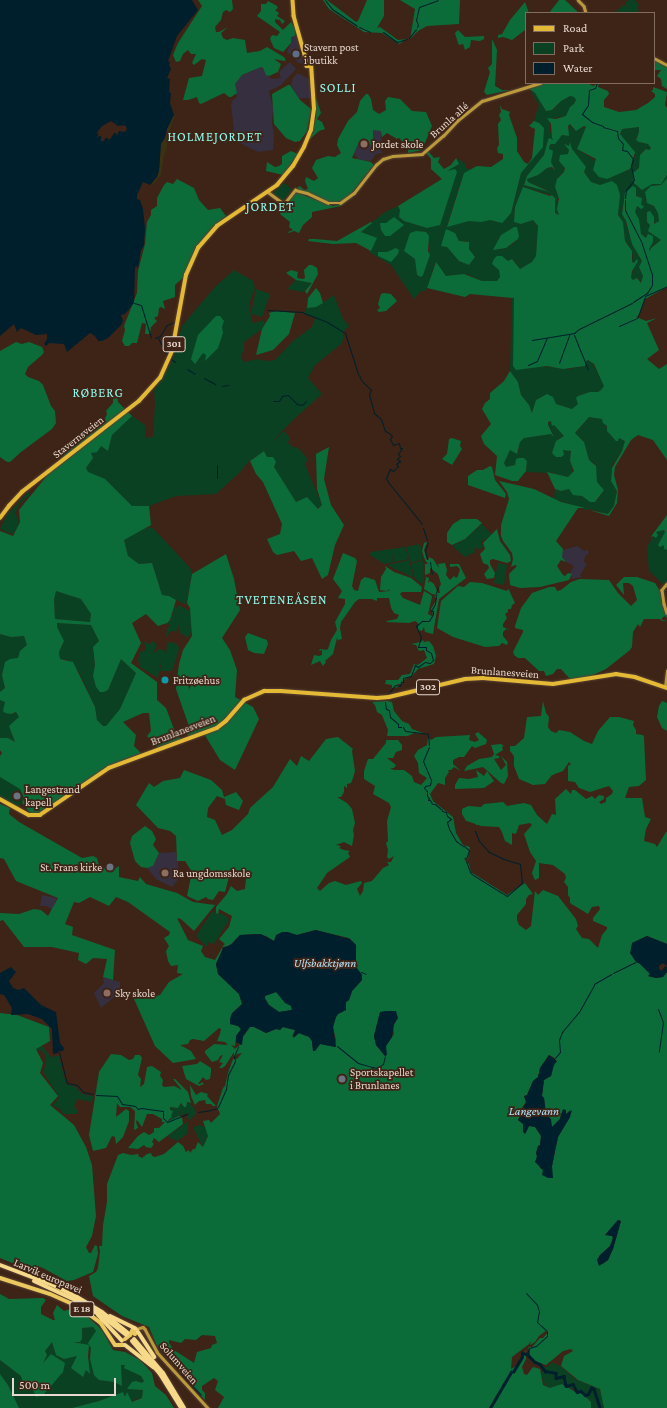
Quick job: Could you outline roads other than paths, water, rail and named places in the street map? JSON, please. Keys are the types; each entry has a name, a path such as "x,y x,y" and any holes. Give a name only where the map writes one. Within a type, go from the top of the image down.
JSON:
{"highway":[{"name":"Larvik europavei","path":"0,1266 57,1290 82,1303 130,1336"},
{"name":"Larvik europavei","path":"0,1266 59,1288 90,1304 130,1336 165,1378 184,1408"},
{"name":"E 18","path":"0,1277 62,1299 86,1312 103,1326 117,1345 130,1336"},
{"name":"E 18","path":"82,1303 130,1336 138,1354 165,1378"},
{"name":"E 18","path":"90,1304 130,1336 165,1378"},
{"name":"Larvik europavei","path":"165,1378 181,1408"}],"main road":[{"name":"Stavernsveien","path":"0,520 17,496 117,418 150,390 164,371 172,353 183,291 192,260 208,236 222,223 269,191 294,166 308,137 314,109 309,64 293,14 293,0"},
{"path":"578,0 584,6 586,12"},
{"path":"655,59 667,65"},
{"name":"Brunla allé","path":"269,191 284,204 294,190 307,193 326,203 340,203 354,193 376,165 383,159 393,156 412,156 422,154 442,137 458,120 482,101 537,84"},
{"path":"667,584 662,590 667,613"},
{"path":"666,687 667,671"},
{"name":"Brunlanesveien","path":"0,799 27,814 36,816 45,813 112,767 214,730 224,724 240,704 251,696 265,693 293,692 377,698 470,678 553,684 616,674 635,677 666,687"},
{"name":"Solumveien","path":"130,1336 146,1329 157,1352 208,1408"}],"water":[{"path":"0,0 192,0 198,10 177,36 168,61 170,62 169,65 171,69 167,78 170,79 170,103 174,115 161,144 159,171 157,177 150,185 143,182 137,195 137,199 140,200 143,209 145,228 144,245 141,250 138,268 136,266 135,268 134,303 125,314 121,315 123,321 121,325 108,338 98,341 95,336 90,333 67,352 64,344 49,343 46,346 44,344 47,339 47,334 36,335 21,328 17,332 14,324 0,336","holes":["111,121 118,126 125,125 127,129 125,132 119,131 117,136 116,133 114,133 108,140 108,138 105,138 104,141 101,141 101,136 97,137 99,133 96,134 102,126"]},
{"name":"Ulfsbakktjønn","path":"316,930 350,939 356,945 356,967 362,975 362,980 352,991 349,1000 346,1002 346,1010 338,1014 336,1017 333,1027 336,1047 320,1044 315,1051 313,1051 312,1041 309,1037 299,1033 293,1038 295,1030 283,1027 280,1030 276,1029 266,1033 254,1027 250,1027 243,1036 242,1045 236,1042 236,1036 241,1029 238,1026 230,1024 230,1019 232,1013 242,1004 239,994 218,974 216,964 223,948 232,944 240,935 261,934 274,941 276,935 282,932 297,935","holes":["276,992 285,1003 291,1006 292,1010 279,1012 269,1005 265,999 265,996"]},
{"path":"647,936 667,944 667,966 663,963 659,966 659,969 662,971 665,966 667,967 667,972 663,977 656,978 648,976 650,974 636,962 630,953 632,943"},
{"path":"11,967 16,972 9,981 13,988 19,990 24,988 41,1005 56,1012 60,1043 64,1048 63,1051 53,1054 52,1029 42,1019 28,1014 11,1015 12,1008 4,995 0,994 0,973"},
{"path":"396,1011 398,1018 394,1024 392,1037 386,1046 387,1055 385,1056 376,1045 374,1036 380,1012"},
{"name":"Langevann","path":"549,1055 557,1061 554,1065 551,1076 544,1080 542,1096 544,1098 546,1114 551,1119 552,1127 560,1119 563,1109 566,1110 566,1114 572,1110 570,1117 558,1137 552,1166 553,1178 548,1178 542,1175 543,1170 535,1162 541,1136 535,1127 529,1126 525,1134 523,1132 523,1124 518,1120 526,1102 524,1096 527,1095 533,1081 538,1077 540,1068"},
{"path":"618,1220 621,1221 613,1249 608,1260 599,1266 597,1260 600,1255 610,1246 613,1238 612,1236 605,1235"}],"waterway":[{"path":"325,0 332,9 357,26"},
{"path":"417,27 418,25 416,20 419,7 438,0"},
{"path":"359,27 370,32"},
{"path":"409,38 416,29"},
{"path":"383,32 397,42 407,39"},
{"path":"597,84 595,88 589,90 588,105 582,114 592,122 603,126"},
{"path":"603,127 617,131 618,138 623,144 622,150 627,151 633,159 631,166 634,180 626,190 625,198"},
{"path":"625,200 625,210 642,244 652,274 652,285 647,293"},
{"path":"645,296 667,286"},
{"path":"633,302 647,293"},
{"path":"638,316 645,297"},
{"path":"134,303 141,305 151,337"},
{"path":"532,340 574,333 579,329 632,303"},
{"path":"267,310 303,312"},
{"path":"304,313 327,322 345,333 358,374"},
{"path":"619,326 637,318"},
{"path":"155,338 160,336 167,325 174,322"},
{"path":"559,363 569,335"},
{"path":"574,335 588,369"},
{"path":"158,338 167,355"},
{"path":"528,365 537,361 547,338"},
{"path":"171,359 175,362"},
{"path":"187,369 195,374"},
{"path":"359,375 361,380 371,390 369,394 374,413 381,419 385,431 392,436 390,439 393,445 399,443 400,448 402,448 398,454 400,456 397,459 400,461 396,464 398,466 393,471 390,469 386,478 422,524"},
{"path":"204,378 215,384"},
{"path":"222,386 228,385"},
{"path":"273,401 279,401 282,396 288,395 297,404 302,405 306,401"},
{"path":"217,465 217,478"},
{"path":"423,528 427,540"},
{"path":"427,559 425,551 428,542"},
{"path":"430,562 432,574"},
{"path":"436,593 438,587"},
{"path":"388,694 395,685 400,686 401,682 403,682 403,678 411,676 415,665 418,667 425,662 430,663 433,660 431,653 426,650 426,647 418,647 421,637 416,626 422,621 429,621 433,614 433,611 431,611 435,604 436,595"},
{"path":"385,702 386,709 389,710 390,717 398,724 398,727 401,727"},
{"path":"403,727 405,731 428,734 429,745"},
{"path":"429,747 423,761 431,780 430,785 425,786 424,788 427,791 427,796 429,798 428,800 442,810"},
{"path":"442,811 446,812 447,816 451,819 447,822 449,829 456,841 463,846"},
{"path":"466,861 470,872 473,875 507,896 522,883 520,864 489,852 479,841 475,831"},
{"path":"464,846 469,850 466,859"},
{"path":"613,973 636,962"},
{"path":"361,972 366,974"},
{"path":"594,984 611,974"},
{"path":"555,1058 560,1052 559,1040 562,1032 579,1012 594,985"},
{"path":"658,1009 663,1022 659,1052"},
{"path":"337,1046 358,1063 372,1067 377,1068 383,1064 385,1056"},
{"path":"218,1107 226,1089 228,1075 235,1061 234,1056 238,1047"},
{"path":"59,1052 67,1083 77,1085 83,1092 93,1094"},
{"path":"96,1095 117,1096 122,1104 135,1106 138,1109 141,1108 163,1111 163,1118 167,1122 187,1114"},
{"path":"206,1111 217,1108"},
{"path":"198,1112 205,1111"},
{"path":"526,1293 537,1305 539,1311 537,1322 546,1330"},
{"path":"527,1354 529,1348 536,1346 547,1336 547,1332"},
{"path":"513,1372 522,1357 522,1353 527,1354 535,1362 540,1364 545,1371 556,1373 556,1378 564,1376 566,1386 573,1384 577,1392 581,1391 585,1395 588,1394 591,1388 594,1389 600,1408"},
{"path":"490,1408 511,1372"},
{"path":"180,1373 201,1395"}],"place":[{"name":"Stavern post i butikk","path":"296,54"},
{"name":"Jordet skole","path":"364,144"},
{"name":"Fritzøehus","path":"165,680"},
{"name":"Langestrand kapell","path":"17,796"},
{"name":"St. Frans kirke","path":"110,867"},
{"name":"Ra ungdomsskole","path":"165,873"},
{"name":"Sky skole","path":"107,993"},
{"name":"Sportskapellet i Brunlanes","path":"342,1079"}],"district":[{"name":"SOLLI","path":"338,88"},
{"name":"HOLMEJORDET","path":"215,137"},
{"name":"JORDET","path":"270,207"},
{"name":"RØBERG","path":"98,393"},
{"name":"TVETENEÅSEN","path":"282,600"}]}
